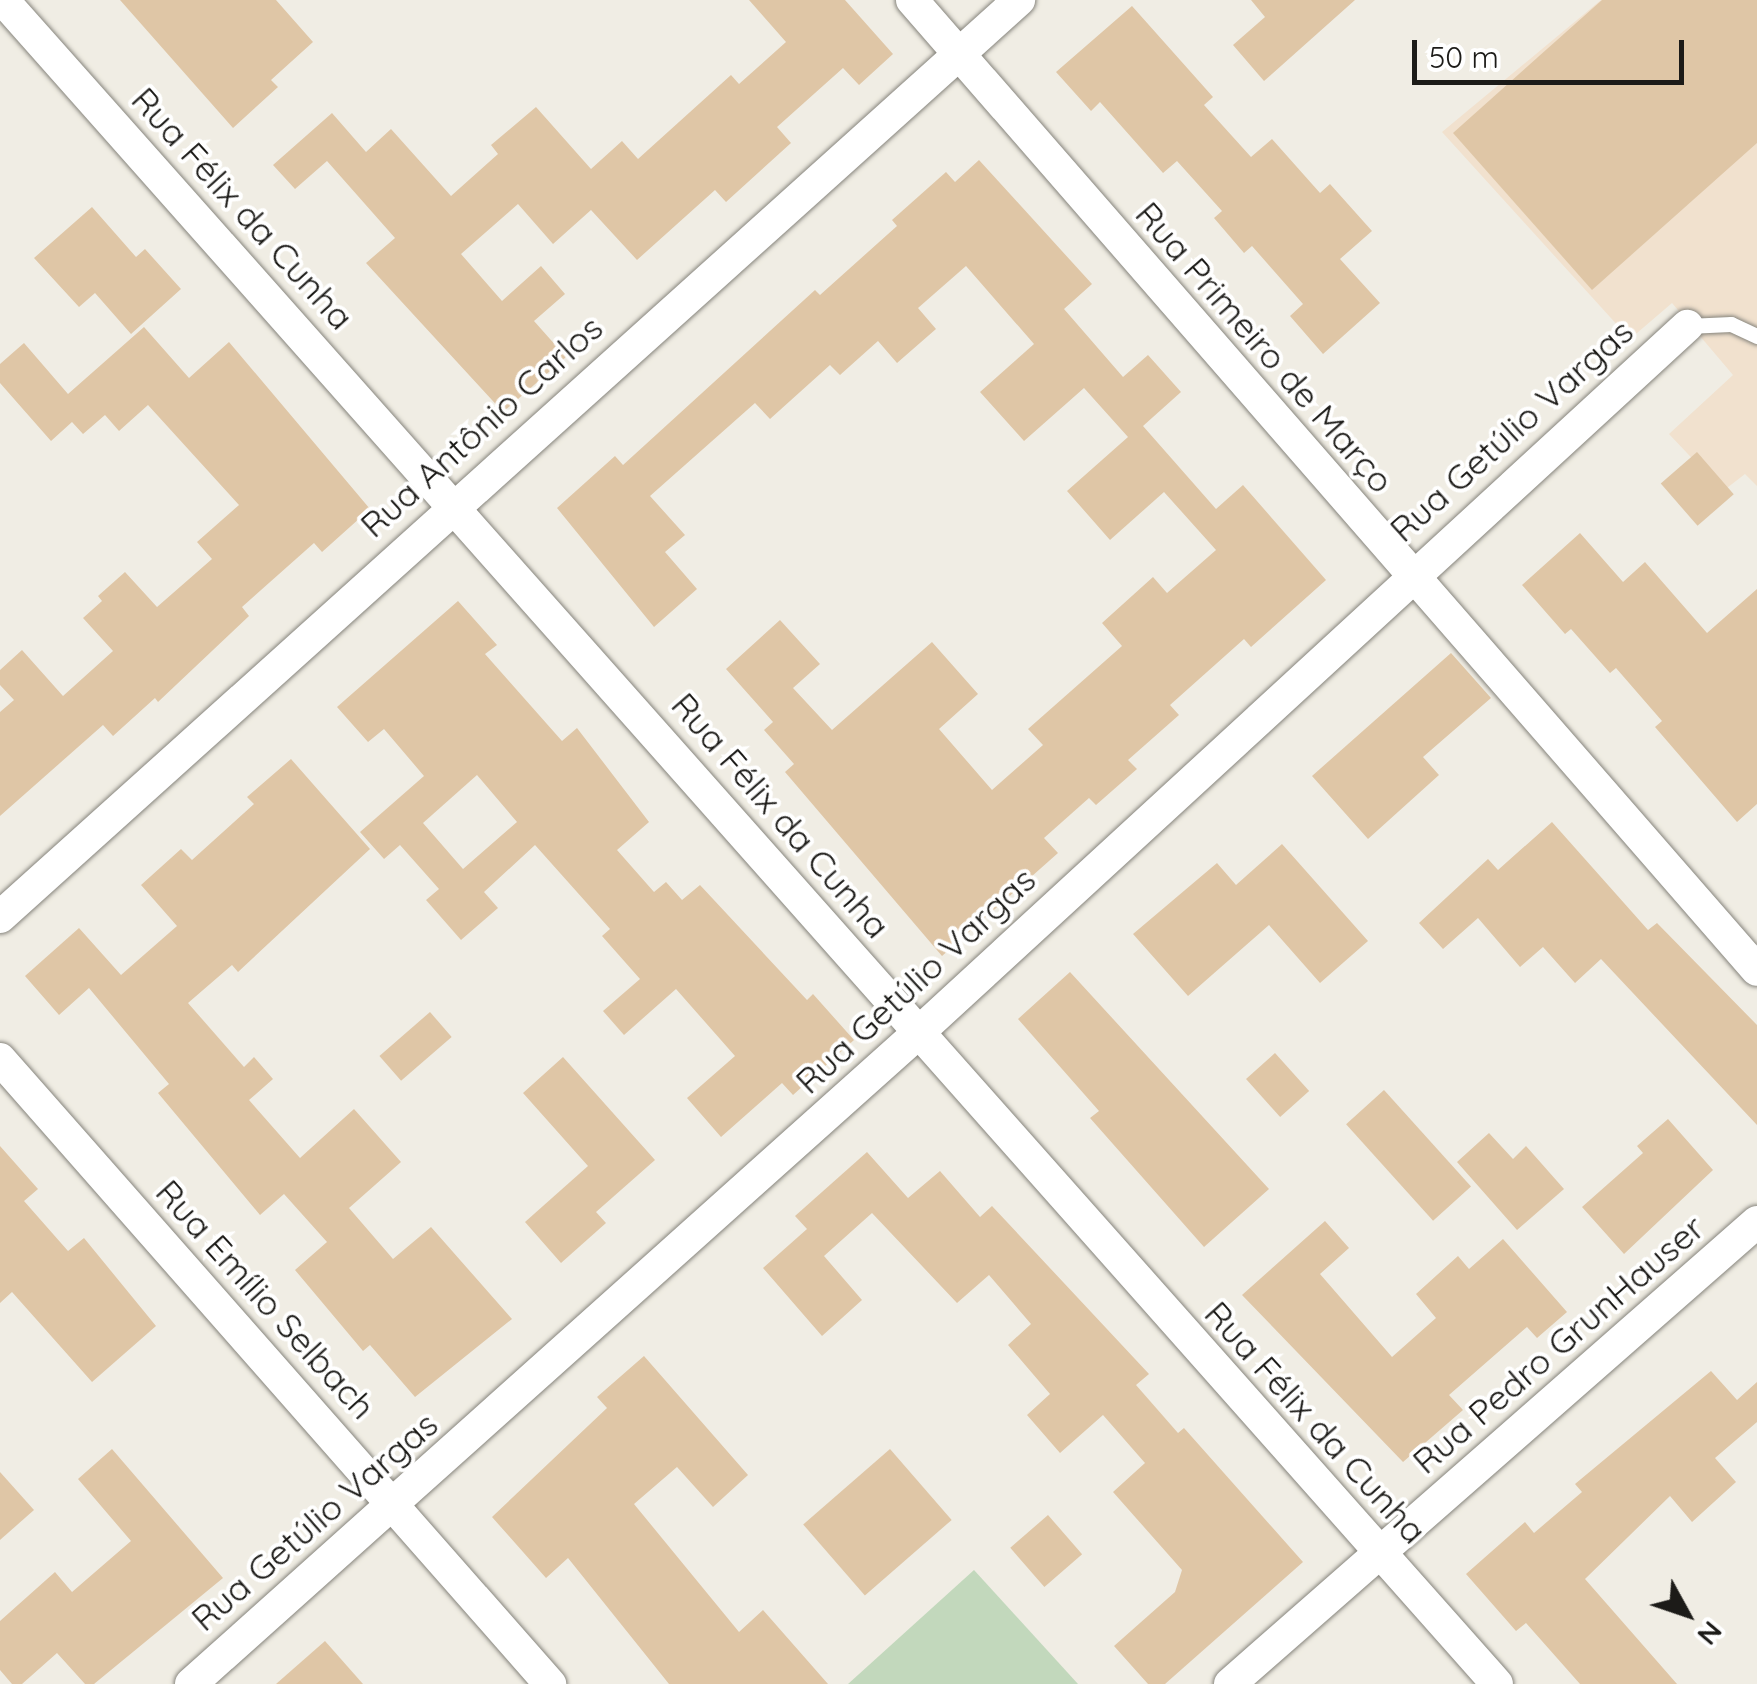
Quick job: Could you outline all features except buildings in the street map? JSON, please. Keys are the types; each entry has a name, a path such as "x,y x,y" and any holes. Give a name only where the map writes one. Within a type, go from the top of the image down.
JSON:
{"street":[{"name":"Rua Félix da Cunha","path":"3,0 455,504 918,1034 1497,1684"},
{"name":"Rua Primeiro de Março","path":"912,0 1409,576 1757,970"},
{"name":"Rua Antônio Carlos","path":"0,916 956,50 1019,0"},
{"name":"Rua Getúlio Vargas","path":"190,1684 395,1505 918,1034 1409,576 1686,326"},
{"name":"Rua Emílio Selbach","path":"0,1059 550,1684"},
{"name":"Rua Pedro GrunHauser","path":"1230,1684 1757,1222"}],"lane":[{"path":"1686,326 1731,324 1757,336"}],"shaded area":[{"path":"1601,0 1757,0 1757,486 1745,474 1723,491 1669,434 1733,375 1672,303 1630,339 1442,132"}],"green space":[{"path":"974,1570 1078,1684 848,1684"}]}
